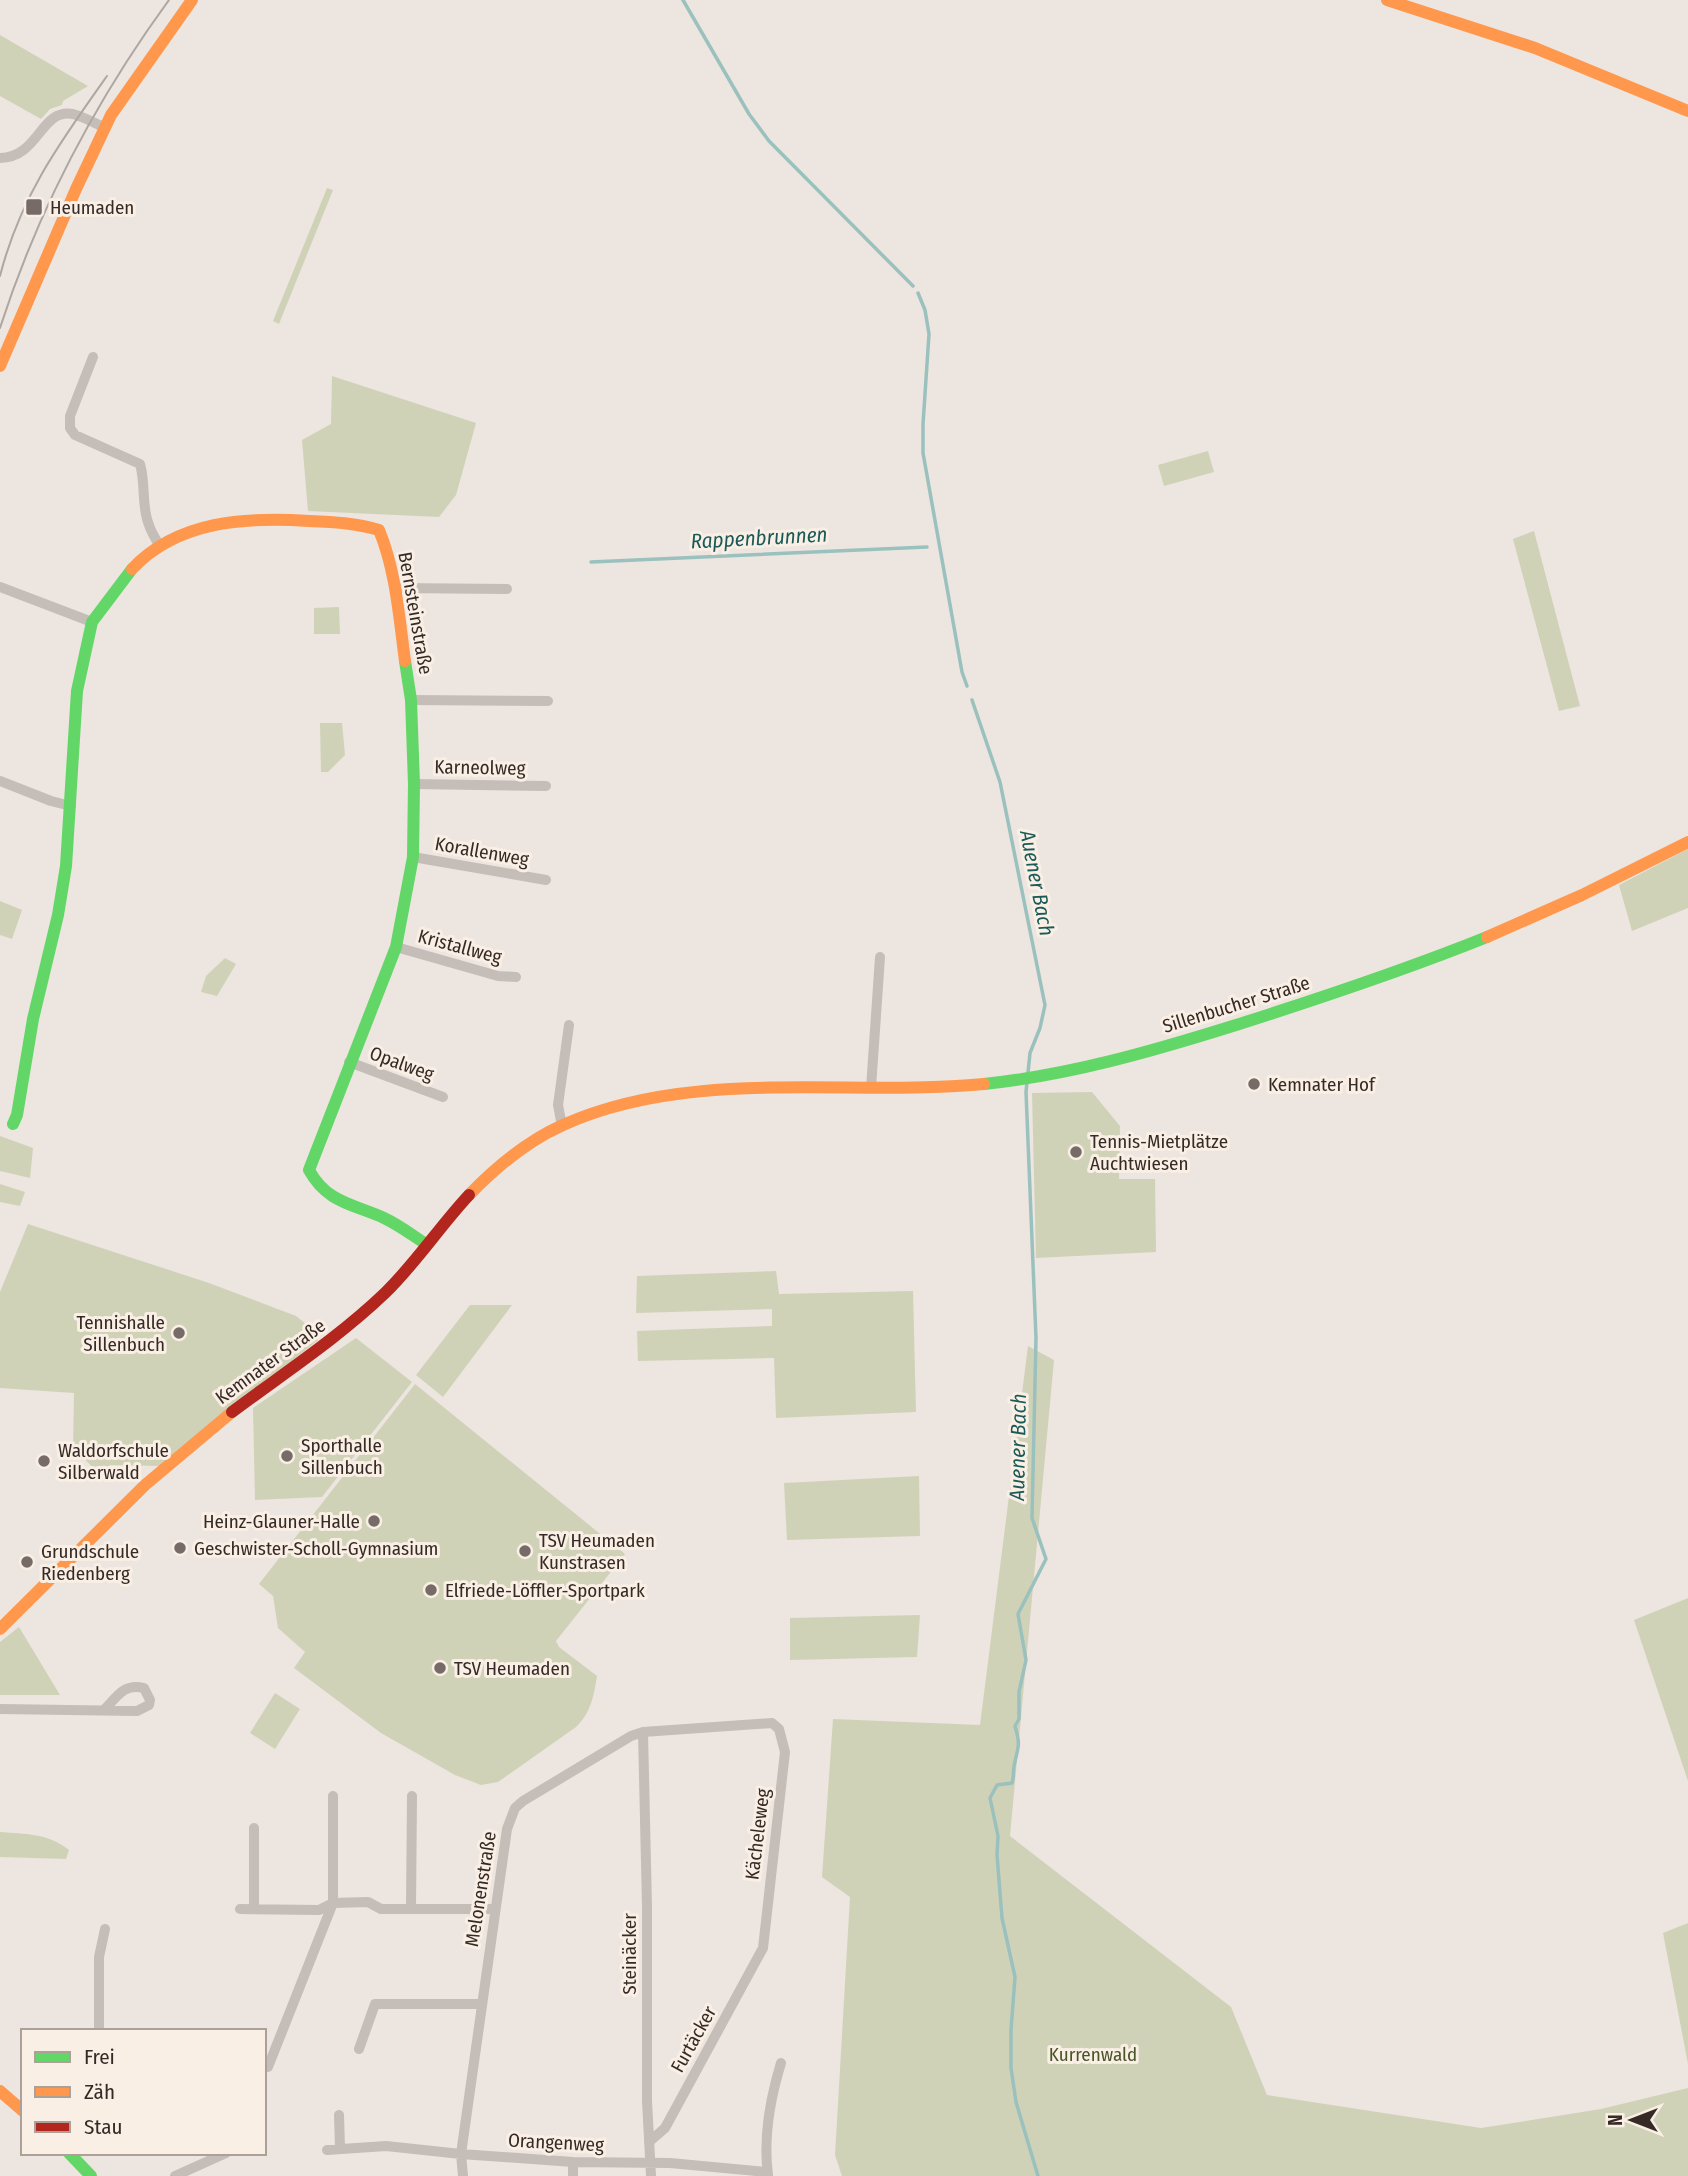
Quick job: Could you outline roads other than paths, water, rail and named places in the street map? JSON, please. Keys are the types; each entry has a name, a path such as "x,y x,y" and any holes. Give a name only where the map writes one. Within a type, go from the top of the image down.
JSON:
{"street":[{"path":"0,366 75,189 104,128 121,98 192,0"},
{"path":"1387,0 1535,48 1688,111"},
{"path":"0,158 11,157 25,150 58,115 75,115 104,128"},
{"path":"93,357 70,416 70,428 75,435 140,464 144,477 148,525 159,545"},
{"name":"Bernsteinstraße","path":"13,1124 17,1115 33,1019 58,915 66,866 77,691 92,622 125,576 144,556 159,545 197,528 226,522 273,519 360,524 379,530 387,549 395,588 411,700 414,784 412,857 396,947 309,1170 314,1183 324,1194 377,1214 401,1226 426,1244"},
{"path":"0,587 92,622"},
{"path":"395,588 507,589"},
{"path":"411,700 548,701"},
{"path":"0,781 71,806"},
{"name":"Karneolweg","path":"414,784 545,786"},
{"name":"Sillenbucher Straße","path":"767,1089 958,1086 1098,1065 1151,1051 1306,1003 1464,946 1569,901 1688,842"},
{"name":"Korallenweg","path":"412,857 545,880"},
{"name":"Kristallweg","path":"396,947 498,976 516,977"},
{"path":"871,1087 880,957"},
{"path":"562,1126 558,1105 569,1025"},
{"name":"Opalweg","path":"349,1062 443,1097"},
{"name":"Kemnater Straße","path":"0,1629 104,1522 166,1465 198,1438 349,1326 389,1289 487,1176 513,1155 562,1126 613,1107 662,1097 767,1089"},
{"path":"0,1709 105,1709"},
{"name":"Melonenstraße","path":"463,2176 461,2154 481,2004 507,1829 515,1808 631,1736 643,1732 747,1723 777,1725"},
{"name":"Kächeleweg","path":"763,1948 785,1752 777,1725"},
{"name":"Steinäcker","path":"643,1732 651,2176"},
{"path":"268,2067 333,1903 333,1796"},
{"path":"411,1908 412,1796"},
{"path":"254,1828 254,1909"},
{"path":"240,1909 318,1910 333,1903 368,1902 381,1909 495,1909"},
{"path":"99,2029 99,1957 105,1929"},
{"name":"Furtäcker","path":"649,2142 665,2128 763,1948"},
{"path":"359,2049 375,2004 481,2004"},
{"path":"768,2174 771,2096 781,2063"},
{"path":"0,2091 21,2110"},
{"path":"339,2115 340,2148"},
{"name":"Orangenweg","path":"327,2150 386,2146 572,2162 650,2162 768,2174"},
{"path":"72,2155 91,2176"},
{"path":"175,2176 222,2155"},
{"path":"572,2162 573,2176"}],"waterway":[{"path":"683,0 749,114 769,141 913,286"},
{"path":"918,293 925,310 929,334 923,453 962,672 967,686"},
{"name":"Rappenbrunnen","path":"591,562 927,547"},
{"name":"Auener Bach","path":"972,700 1000,782 1045,1005 1030,1053 1026,1092 1036,1338 1032,1518 1046,1559 1018,1614 1026,1660 1019,1692 1019,1719 1015,1726 1018,1746 1013,1781 997,1785 990,1798 998,1836 1002,1918 1015,1977 1011,2068 1016,2102 1038,2176"}],"tram line":[{"path":"0,328 32,241 71,157 117,77 169,0"},
{"path":"0,276 8,247 30,195 58,147 107,76"}],"place":[{"name":"Heumaden","path":"34,207"},
{"name":"Kemnater Hof","path":"1254,1084"},
{"name":"Tennis-Mietplätze Auchtwiesen","path":"1076,1152"},
{"name":"Tennishalle Sillenbuch","path":"179,1333"},
{"name":"Sporthalle Sillenbuch","path":"287,1456"},
{"name":"Waldorfschule Silberwald","path":"44,1461"},
{"name":"Heinz-Glauner-Halle","path":"374,1521"},
{"name":"Geschwister-Scholl-Gymnasium","path":"180,1548"},
{"name":"TSV Heumaden Kunstrasen","path":"525,1551"},
{"name":"Grundschule Riedenberg","path":"27,1562"},
{"name":"Elfriede-Löffler-Sportpark","path":"431,1590"},
{"name":"TSV Heumaden","path":"440,1668"}],"park label":[{"name":"Kurrenwald","path":"1093,2054"}]}
